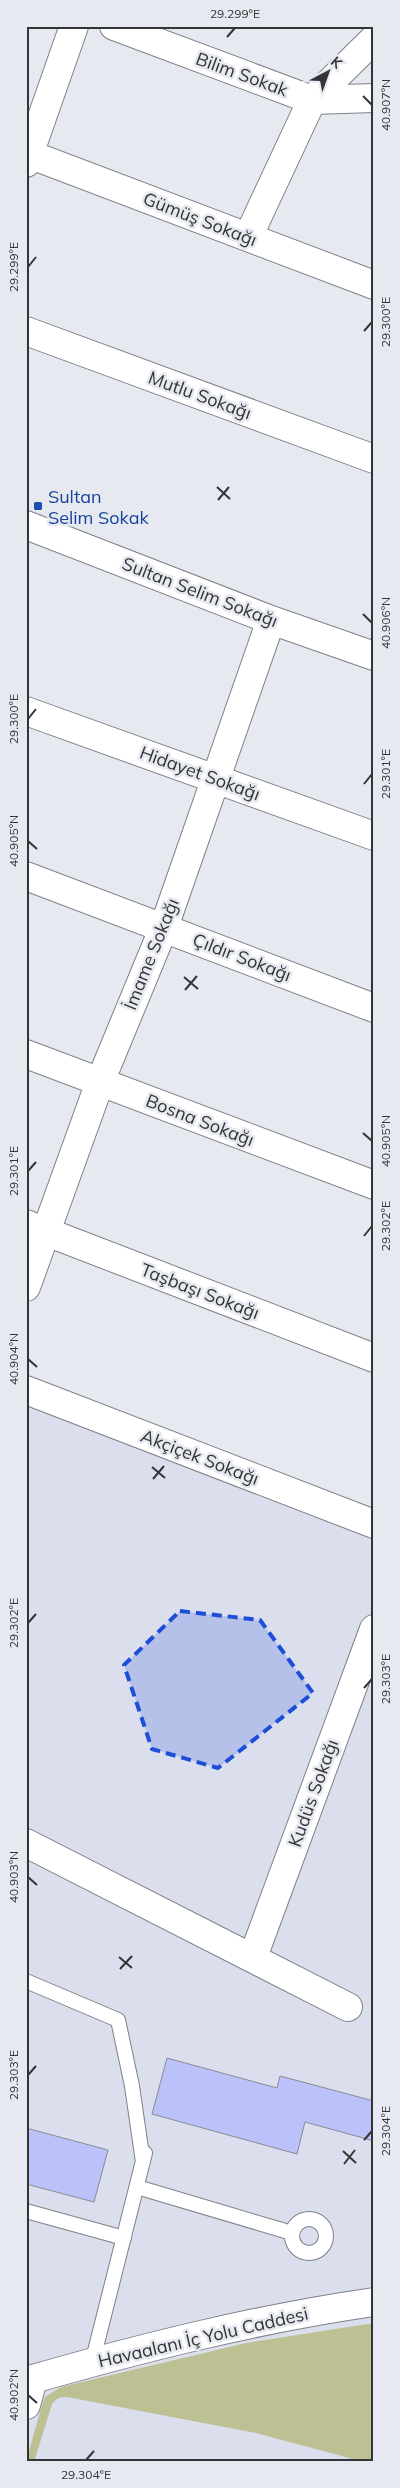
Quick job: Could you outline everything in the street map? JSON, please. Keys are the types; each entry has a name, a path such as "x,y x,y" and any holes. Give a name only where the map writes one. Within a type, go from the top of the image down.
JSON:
{"street":[{"path":"27,157 74,26"},
{"name":"Bilim Sokak","path":"114,26 312,100 374,98"},
{"path":"248,237 312,100 374,39"},
{"name":"Gümüş Sokağı","path":"27,157 374,285"},
{"name":"Mutlu Sokağı","path":"26,331 374,459"},
{"name":"Sultan Selim Sokağı","path":"26,525 271,620 374,656"},
{"name":"İmame Sokağı","path":"26,1287 37,1228 164,927 271,620"},
{"name":"Hidayet Sokağı","path":"26,711 374,836"},
{"name":"Çıldır Sokağı","path":"26,876 374,1008"},
{"name":"Bosna Sokağı","path":"26,1054 374,1185"},
{"name":"Taşbaşı Sokağı","path":"37,1228 374,1358"},
{"name":"Akçiçek Sokağı","path":"26,1390 374,1524"},
{"name":"Kudüs Sokağı","path":"253,1957 374,1629"},
{"path":"26,1843 348,2007"},
{"name":"Havaalanı İç Yolu Caddesi","path":"26,2405 30,2380 239,2325 311,2311 374,2302"}],"lane":[{"path":"26,1981 118,2020 132,2086 143,2162"},
{"path":"92,2363 147,2143"},
{"path":"137,2187 292,2233"},
{"path":"26,2211 124,2238"}],"highlighted area":[{"path":"180,1611 260,1620 313,1693 218,1768 152,1749 124,1665"}],"shaded area":[{"path":"26,1380 374,1511 374,2462 26,2462"}],"green space":[{"path":"374,2323 374,2462 364,2462 256,2433 67,2397 58,2398 52,2404 34,2462 26,2462 45,2397 61,2387 246,2343"}],"building":[{"path":"167,2058 277,2088 280,2076 374,2101 374,2141 305,2122 297,2154 152,2114"},
{"path":"26,2128 108,2150 94,2202 26,2184"}],"place":[{"name":"Sultan Selim Sokak","path":"38,506"}]}
